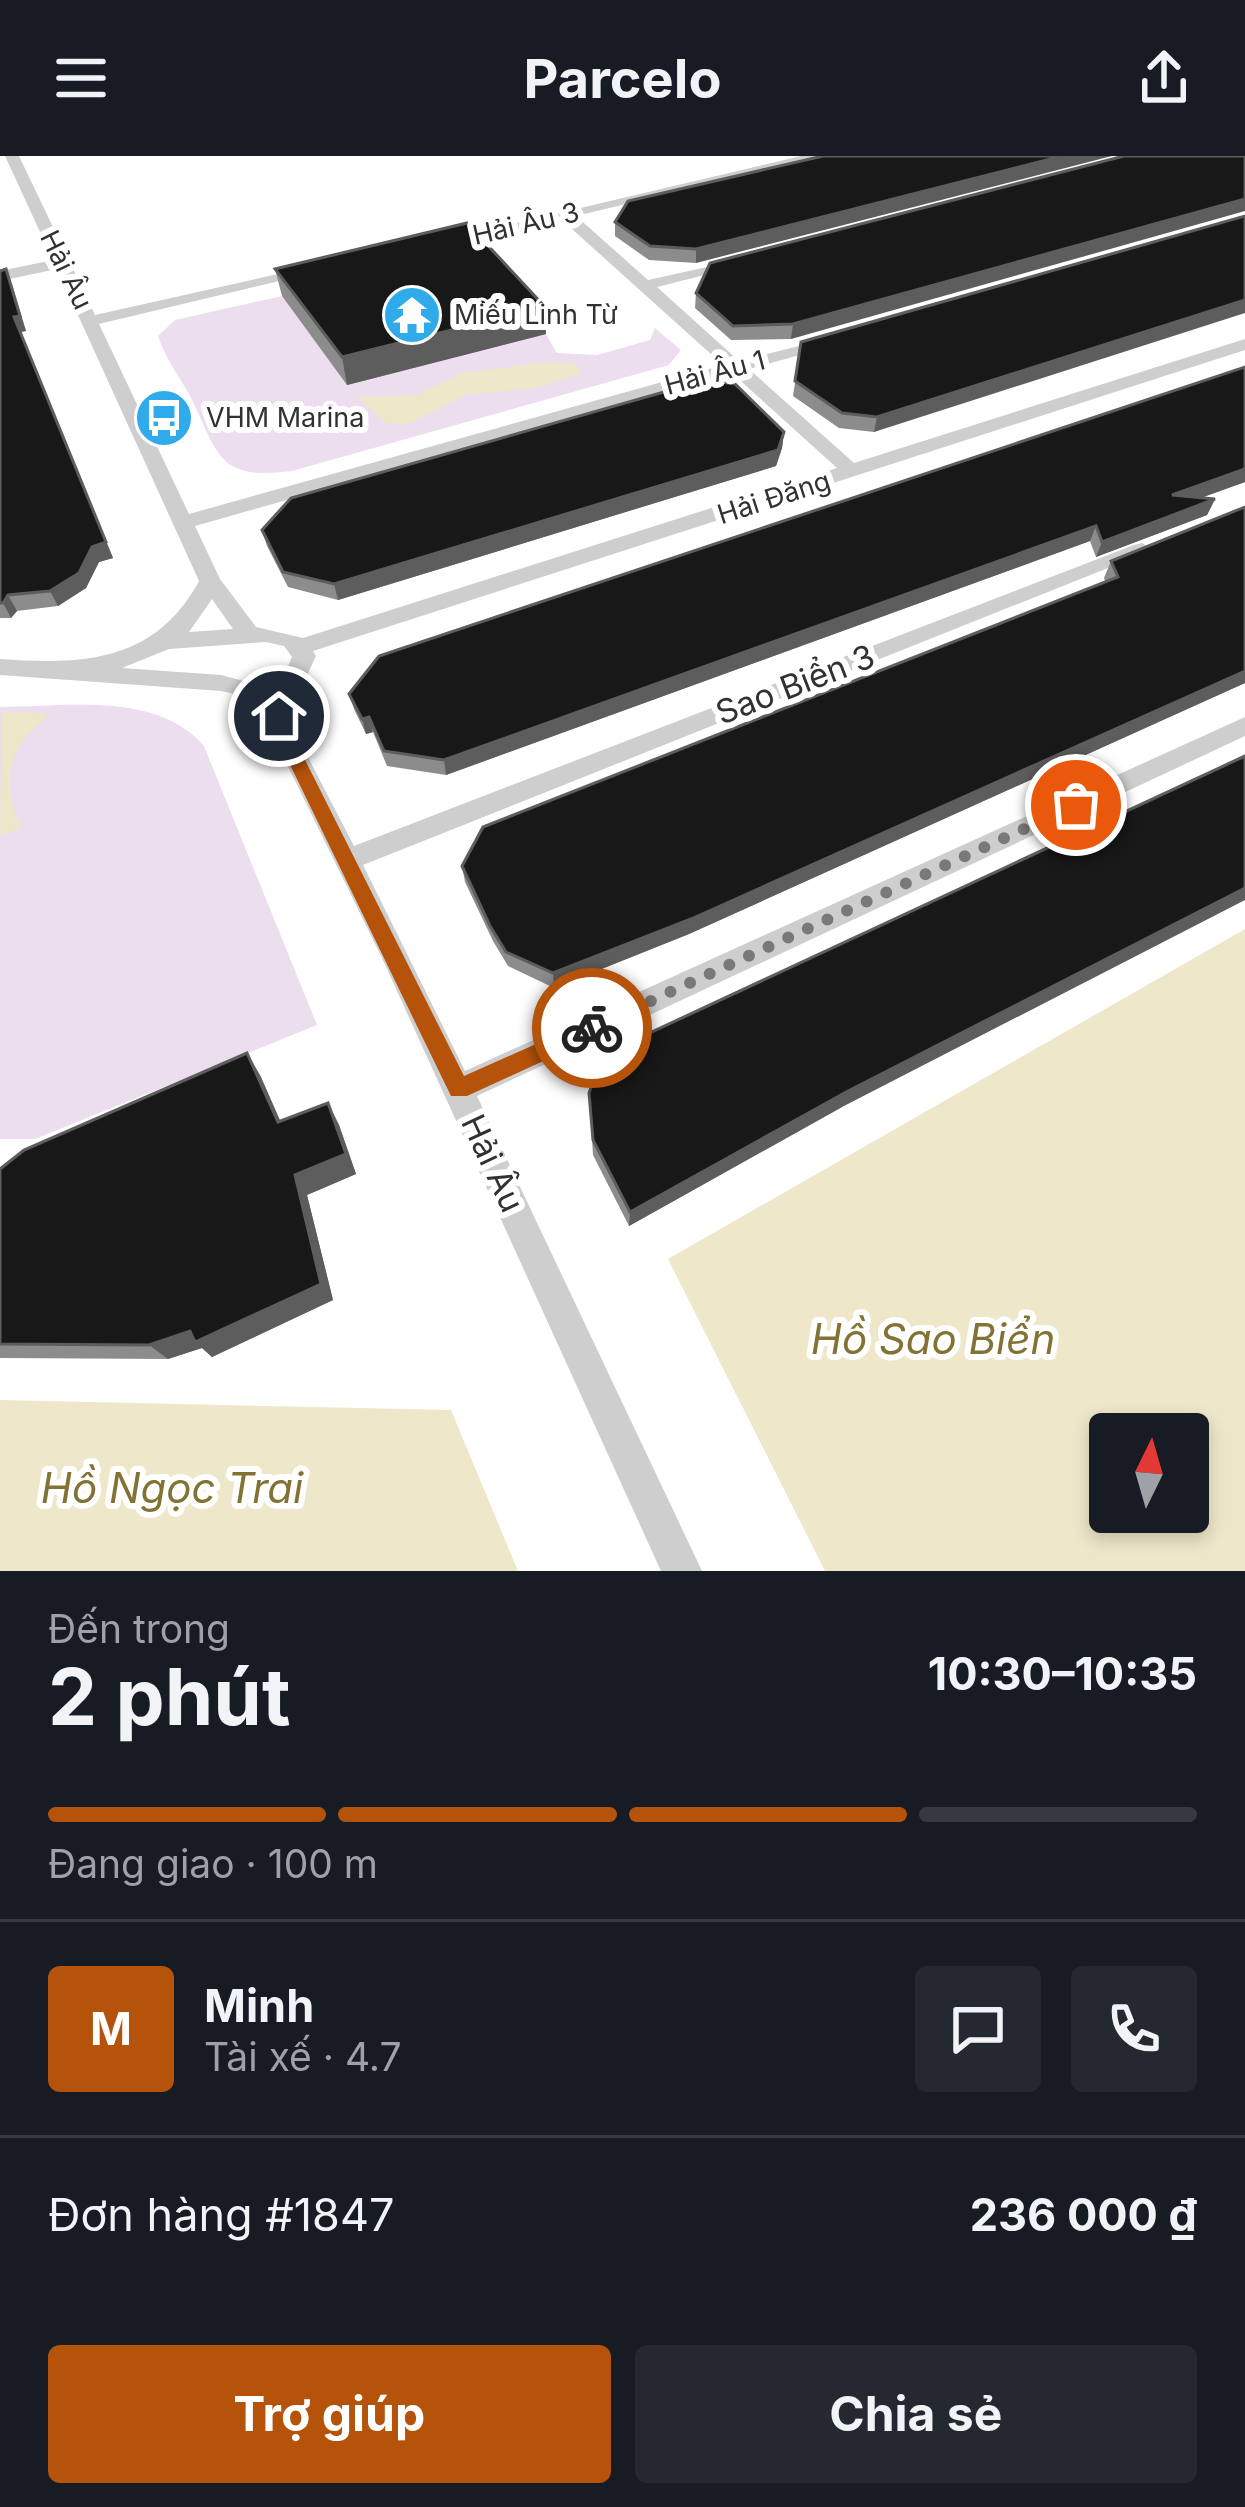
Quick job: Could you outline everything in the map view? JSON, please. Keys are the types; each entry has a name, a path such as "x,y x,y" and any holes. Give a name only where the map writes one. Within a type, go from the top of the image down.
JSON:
{"lane":[{"name":"Hải Âu","path":"12,156 19,191 63,262 210,581 251,636"},
{"name":"Hải Âu 3","path":"413,249 820,156"},
{"path":"566,214 853,472"},
{"path":"647,285 756,257"},
{"path":"0,276 63,262"},
{"path":"91,321 326,269"},
{"name":"Hải Âu 1","path":"184,522 842,337"},
{"name":"Hải Đăng","path":"301,647 1245,344"},
{"name":"Sao Biển 3","path":"346,860 1158,544"},
{"path":"166,641 192,615 210,581"},
{"path":"0,667 221,683 243,693 285,685 303,667 301,647 281,635 166,641 121,660 57,668"},
{"path":"221,683 217,675 220,656 251,636"},
{"name":"Hải Âu","path":"271,691 286,740 459,1089 682,1571"},
{"path":"459,1089 1245,726"}],"shaded area":[{"path":"282,296 348,384 546,334 557,353 597,355 650,340 655,328 681,350 669,365 292,471 248,472 223,459 215,447 158,336 175,320"},
{"path":"0,707 136,709 184,729 204,746 317,1025 35,1139 0,1139"}],"water":[{"path":"573,363 582,373 535,388 465,395 409,424 386,423 357,397 416,395 463,373"},
{"path":"2,712 52,713 17,751 10,778 21,828 0,836"},
{"name":"Hồ Sao Biển","path":"1245,929 1245,1571 825,1571 668,1259"},
{"name":"Hồ Ngọc Trai","path":"0,1400 451,1410 518,1571 0,1571"}],"building":[{"path":"823,156 1062,156 696,249 650,246 615,222 628,201"},
{"path":"1124,156 1245,156 1245,199 793,324 733,326 696,293 710,263"},
{"path":"1245,216 1245,300 877,417 842,413 795,381 801,342"},
{"name":"Miếu Linh Từ","path":"467,223 545,307 342,357 275,269"},
{"path":"6,269 20,316 14,317 106,542 92,547 79,573 50,591 8,595 0,603 0,271"},
{"path":"1245,367 1245,469 1172,495 1215,499 1102,542 1096,526 444,760 384,751 369,717 362,719 349,694 379,656"},
{"path":"706,380 735,384 784,432 778,450 334,584 283,572 262,530 291,498"},
{"path":"1245,507 1245,671 691,919 553,973 506,952 490,926 462,866 483,827 1118,577 1111,561"},
{"path":"1245,756 1245,888 848,1091 630,1212 593,1140 589,1093 598,1069 628,1043"},
{"path":"247,1053 278,1122 328,1103 346,1154 295,1175 321,1284 195,1342 190,1331 149,1345 0,1344 0,1169 24,1150"}],"way so far":[{"path":"592,1028 1076,805"}],"place":[{"name":"Miếu Linh Từ","path":"412,315"},
{"name":"VHM Marina","path":"164,418"}],"route":[{"path":"279,716 286,740 459,1089 592,1028"}]}
